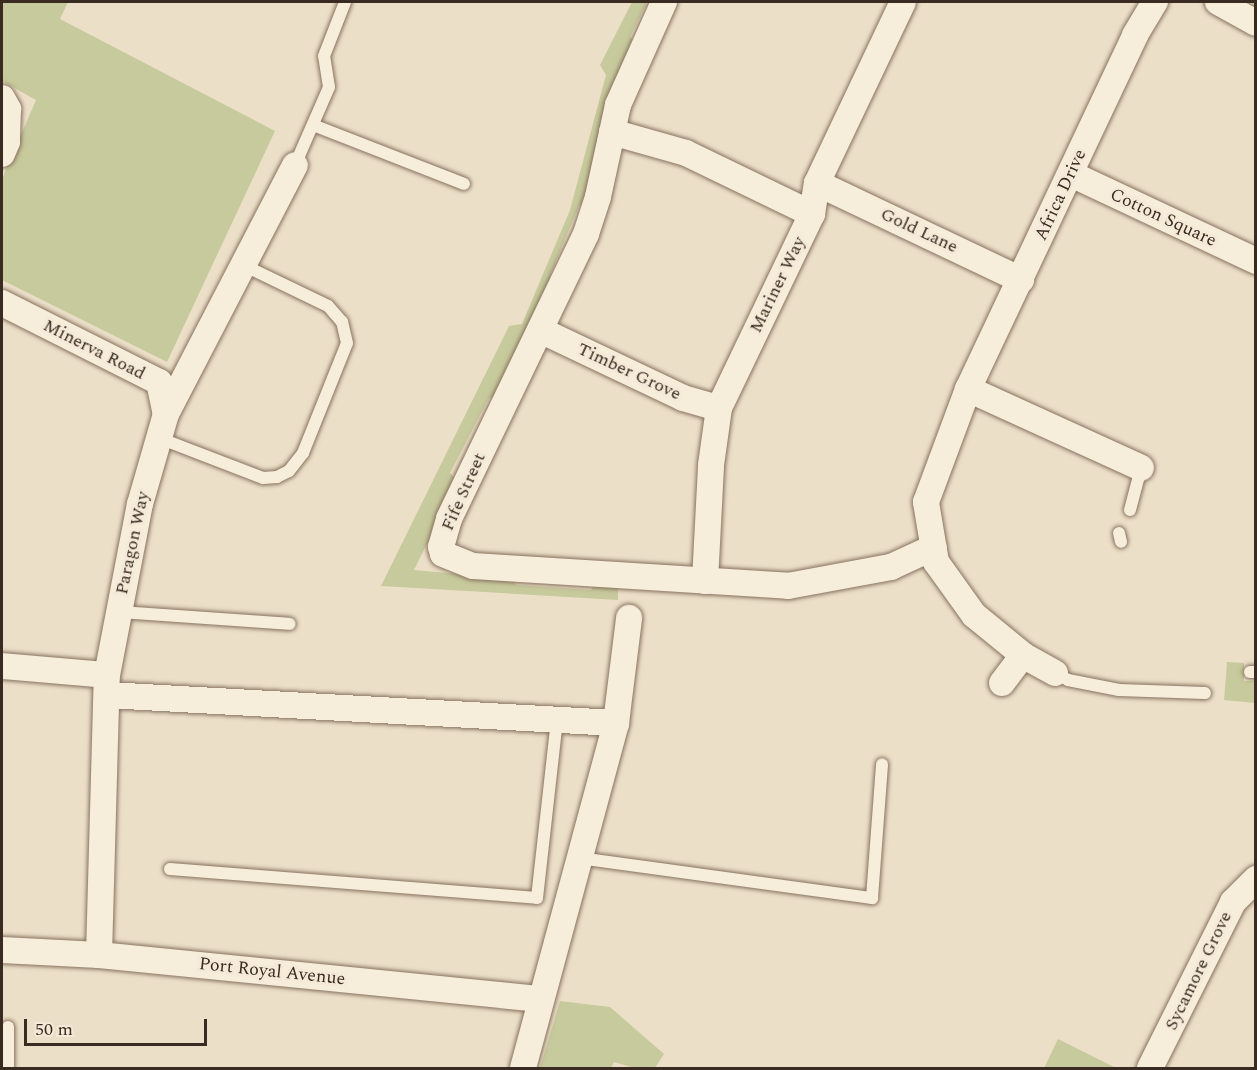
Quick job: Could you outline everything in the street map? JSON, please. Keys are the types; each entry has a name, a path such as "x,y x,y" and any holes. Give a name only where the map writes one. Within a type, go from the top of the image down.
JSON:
{"street":[{"name":"Fife Street","path":"664,2 630,74 612,132 586,234 449,519 441,547 443,554 473,566 789,586 816,583 891,567 934,547"},
{"name":"Mariner Way","path":"705,581 711,465 719,408 812,214 817,183 903,2"},
{"name":"Africa Drive","path":"1055,673 1023,655 974,615 936,562 926,502 968,389 1135,35 1155,2"},
{"path":"1218,2 1256,23"},
{"path":"2,154 7,142 5,104"},
{"path":"612,132 686,153 812,214"},
{"name":"Paragon Way","path":"99,955 107,685 140,504 166,414 295,165"},
{"name":"Cotton Square","path":"1071,174 1256,261"},
{"name":"Gold Lane","path":"817,183 1021,280"},
{"name":"Minerva Road","path":"2,303 159,382 166,414"},
{"name":"Timber Grove","path":"540,330 683,398 719,408"},
{"path":"968,389 1141,468"},
{"path":"523,1068 616,723 629,618"},
{"path":"1002,683 1023,655"},
{"path":"2,666 107,685 616,723"},
{"name":"Sycamore Grove","path":"1150,1068 1233,902 1256,879"},
{"name":"Port Royal Avenue","path":"2,950 99,955 541,999"}],"lane":[{"path":"295,165 329,87 324,56 345,2"},
{"path":"313,125 464,184"},
{"path":"159,438 263,478 277,477 289,471 303,453 347,343 342,321 328,306 243,265"},
{"path":"1130,510 1141,468"},
{"path":"119,612 290,624"},
{"path":"1055,673 1068,680 1119,690 1205,693"},
{"path":"170,869 537,898 557,720"},
{"path":"579,858 872,898 882,764"},
{"path":"8,1027 8,1068"}],"green space":[{"path":"2,2 68,2 60,19 275,131 167,362 2,280 2,179 36,100 2,81"},
{"path":"632,2 647,2 630,37 636,42 588,201 579,206 550,275 553,283 499,396 489,398 450,473 458,481 414,570 513,579 516,585 591,590 594,585 618,586 618,600 381,586 509,326 522,324 570,210 606,75 600,65"},
{"path":"1227,662 1244,663 1244,681 1255,681 1255,703 1224,700"},
{"path":"560,1001 610,1007 664,1054 655,1068 634,1068 614,1062 611,1068 540,1068"},
{"path":"1058,1039 1116,1068 1044,1068"}]}
